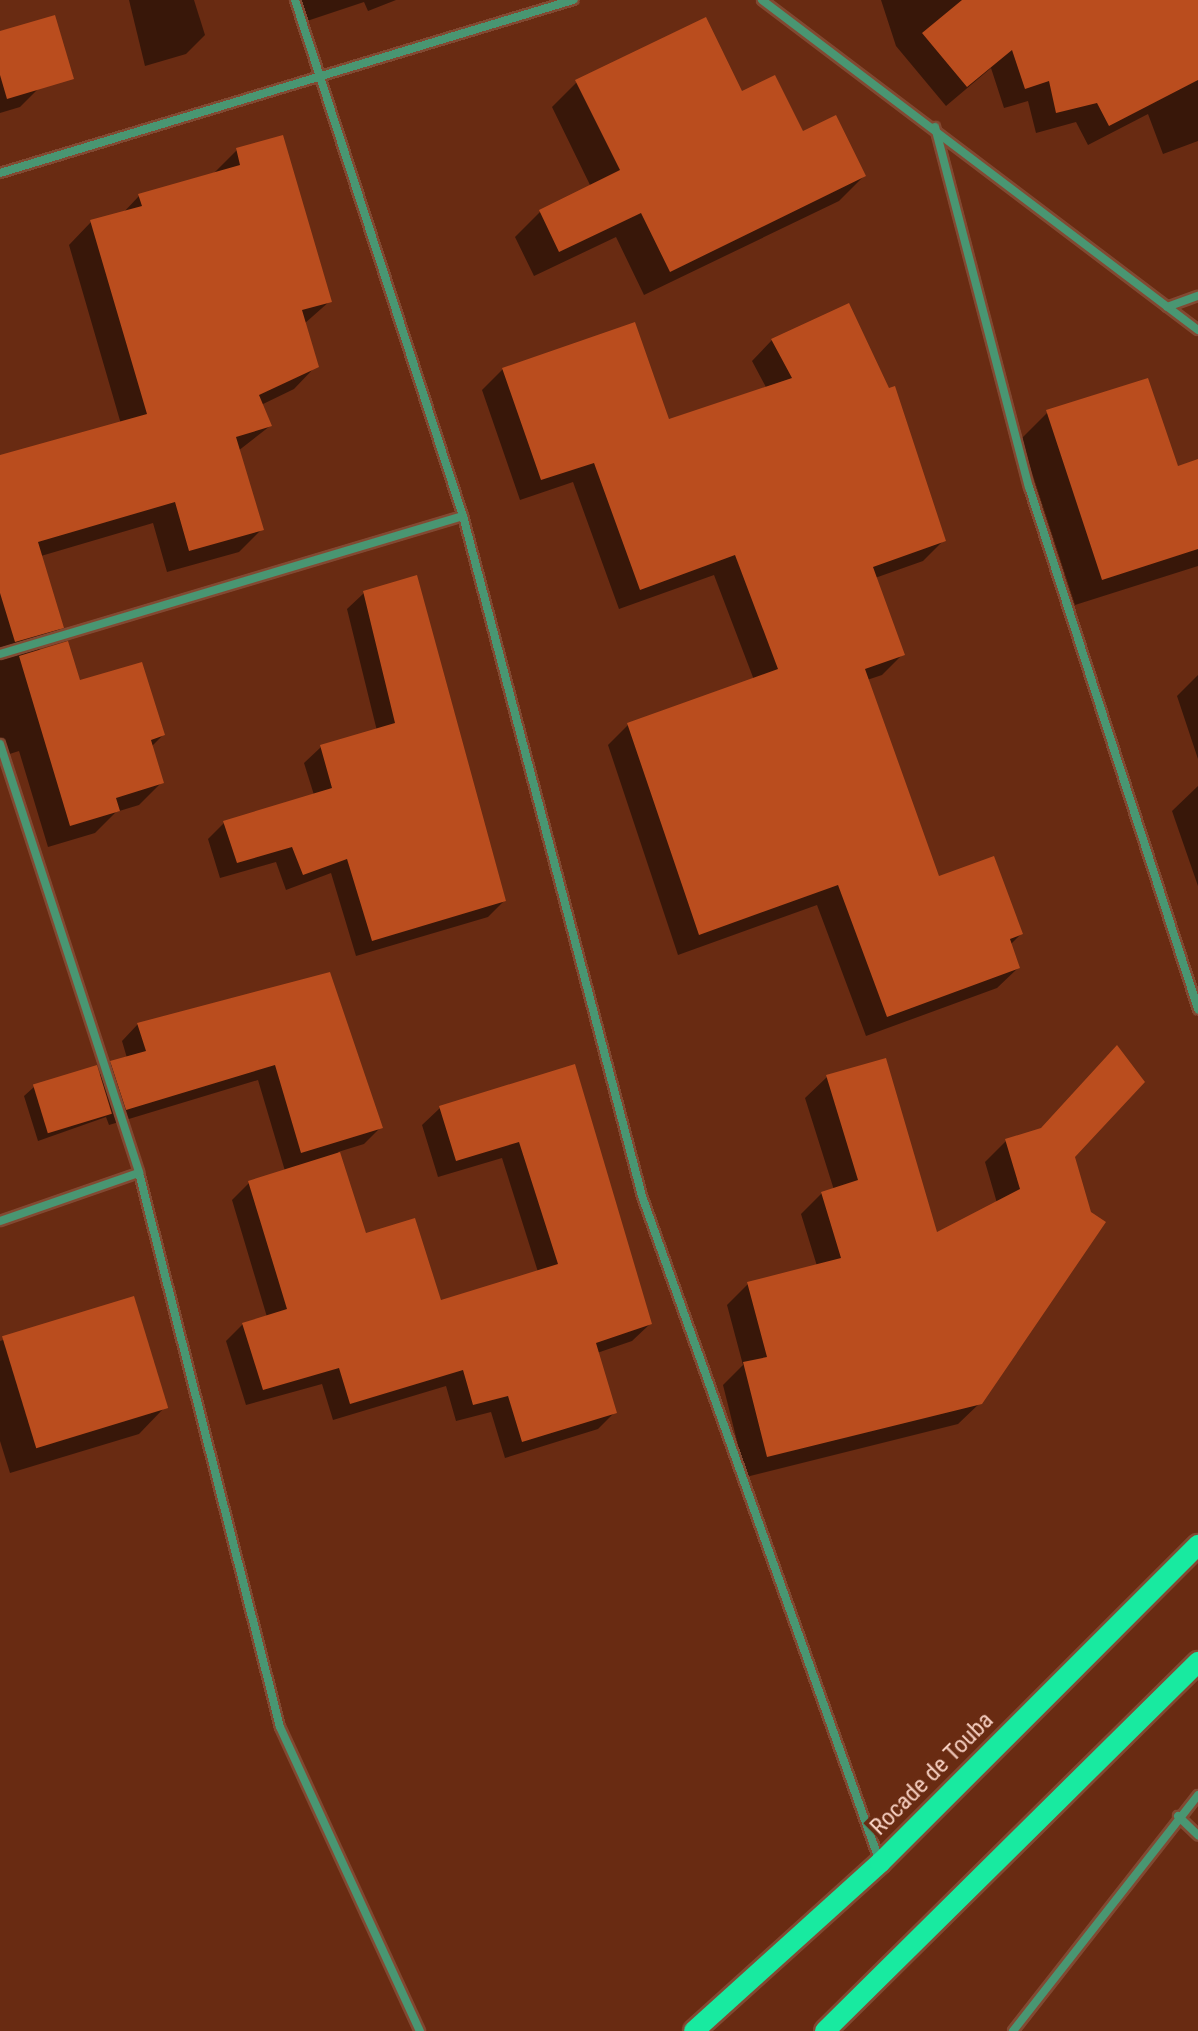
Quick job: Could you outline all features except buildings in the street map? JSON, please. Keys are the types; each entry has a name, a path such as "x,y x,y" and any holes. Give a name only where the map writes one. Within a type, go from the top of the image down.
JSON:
{"main road":[{"name":"Rocade de Touba","path":"694,2031 880,1863 1198,1545"},
{"path":"825,2031 1198,1662"}],"street":[{"path":"295,0 463,516 642,1196 880,1863"},
{"path":"0,173 573,0"},
{"path":"762,0 935,127 1198,330"},
{"path":"935,127 1029,487 1198,1009"},
{"path":"1167,307 1198,296"},
{"path":"0,654 463,516"},
{"path":"0,744 139,1173 280,1727 420,2031"},
{"path":"0,1221 139,1173"},
{"path":"1013,2031 1178,1816 1198,1795"},
{"path":"1178,1816 1198,1835"}]}
